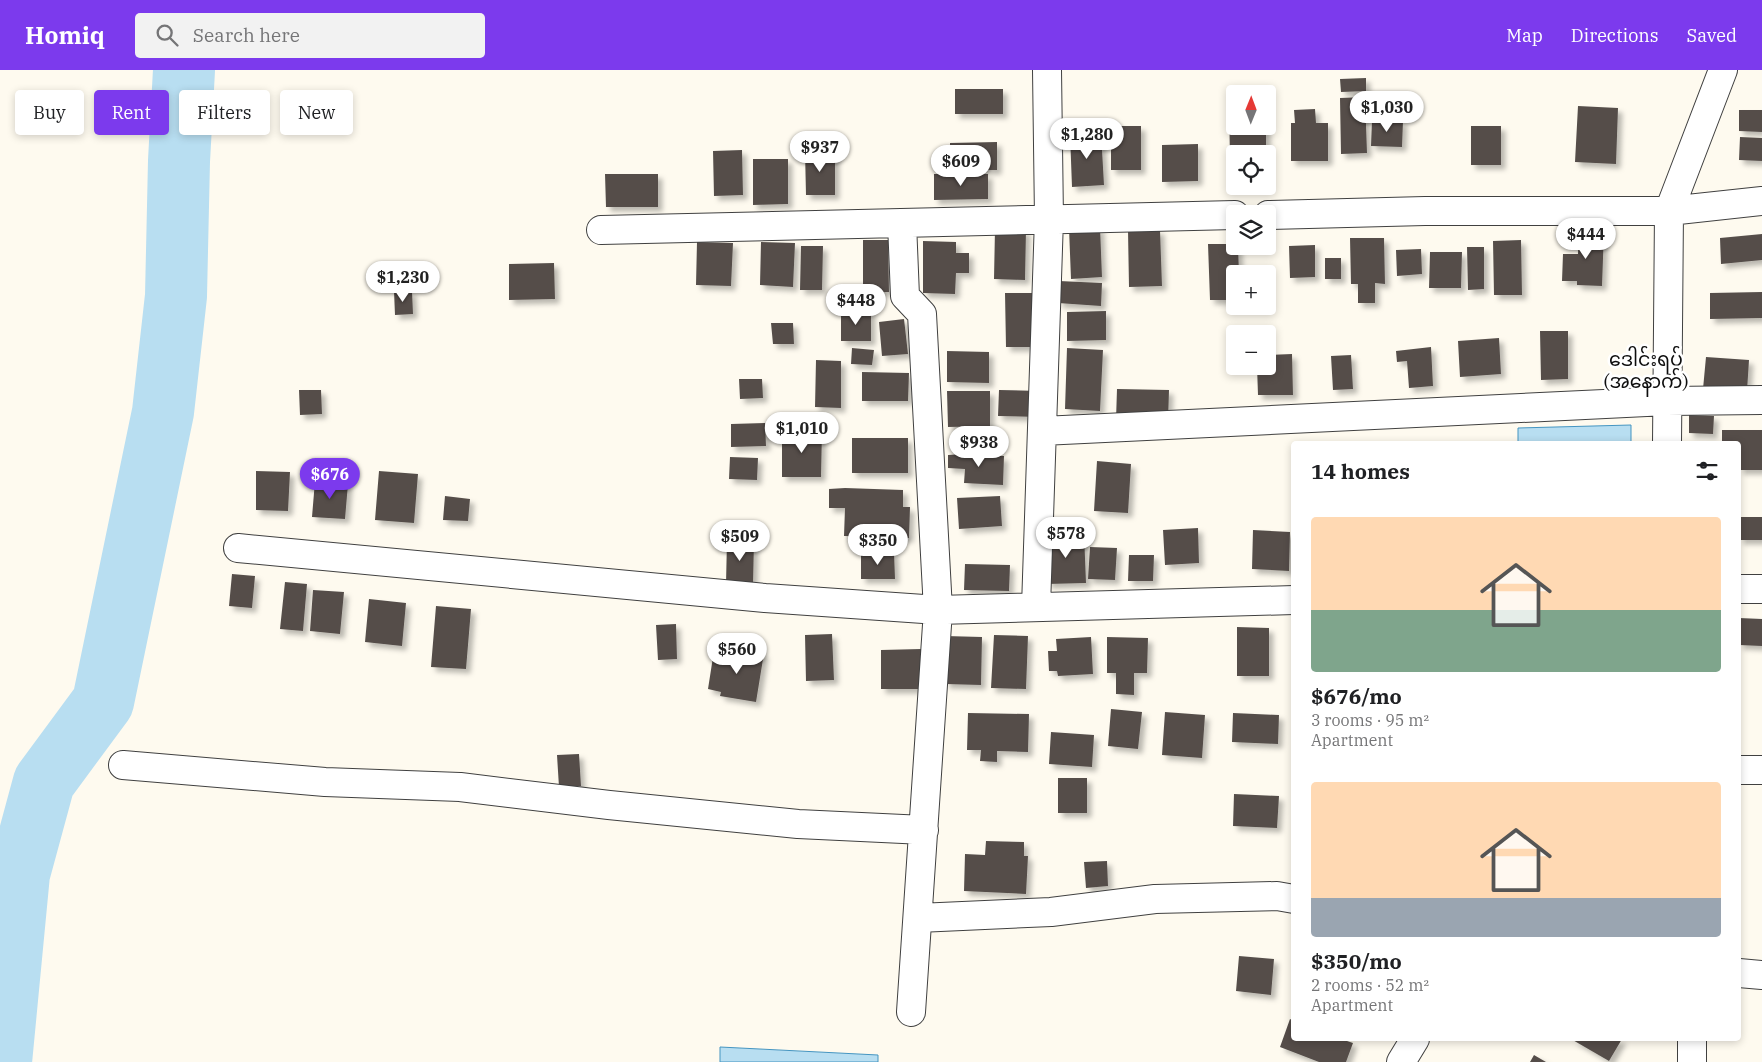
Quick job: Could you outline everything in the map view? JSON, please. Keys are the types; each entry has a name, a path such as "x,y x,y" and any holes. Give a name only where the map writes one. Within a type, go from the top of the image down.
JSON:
{"street":[{"path":"1036,607 1049,220 1047,70"},
{"path":"1666,441 1670,211 1723,70"},
{"path":"1276,215 1670,211 1762,201"},
{"path":"601,230 1226,216"},
{"path":"902,223 905,296 922,314 938,610 911,1012"},
{"path":"1042,431 1667,401 1762,400"},
{"path":"238,548 755,597 938,610 1291,600"},
{"path":"1741,589 1762,589"},
{"path":"123,765 325,782 460,787 609,805 798,824 924,830"},
{"path":"1741,770 1762,770"},
{"path":"918,918 1051,912 1155,899 1277,896 1291,898"},
{"path":"1741,973 1762,975"},
{"path":"1402,1062 1414,1041"},
{"path":"1692,1041 1692,1062"}],"water":[{"path":"1631,425 1631,441 1518,441 1518,428"},
{"path":"720,1047 878,1055 878,1062 720,1062"}],"building":[{"path":"1366,78 1366,91 1341,92 1340,79"},
{"path":"955,89 1003,89 1003,114 955,114"},
{"path":"1395,95 1396,114 1377,115 1377,96"},
{"path":"1365,97 1367,153 1341,154 1340,98"},
{"path":"1578,106 1618,108 1616,164 1575,162"},
{"path":"1315,109 1316,123 1328,123 1328,161 1291,161 1291,123 1295,123 1294,110"},
{"path":"1739,110 1762,110 1762,132 1739,131"},
{"path":"1372,120 1403,121 1402,147 1371,146"},
{"path":"1111,126 1141,126 1141,170 1111,170"},
{"path":"1471,126 1501,126 1501,165 1471,165"},
{"path":"1101,132 1104,185 1072,187 1070,134"},
{"path":"1230,135 1266,135 1266,145 1230,145"},
{"path":"1740,137 1762,138 1762,161 1739,160"},
{"path":"997,142 997,170 950,170 950,143"},
{"path":"1198,144 1198,181 1162,182 1162,145"},
{"path":"742,150 743,195 714,196 713,151"},
{"path":"805,151 835,151 835,195 806,195"},
{"path":"753,159 788,159 788,204 753,205"},
{"path":"605,174 658,174 658,207 606,207"},
{"path":"934,174 988,174 988,199 934,200"},
{"path":"1100,227 1102,277 1071,279 1069,228"},
{"path":"995,229 1026,230 1025,280 994,279"},
{"path":"1128,230 1160,230 1162,286 1129,287"},
{"path":"1579,231 1604,231 1602,286 1577,285 1577,281 1562,281 1563,254 1578,254"},
{"path":"1762,234 1762,260 1721,264 1720,238"},
{"path":"1350,238 1384,238 1385,284 1375,283 1375,303 1358,303 1358,284 1351,284"},
{"path":"863,240 888,240 889,292 863,292"},
{"path":"1521,240 1522,295 1494,295 1493,241"},
{"path":"923,241 956,242 956,253 969,253 969,273 956,273 955,294 923,293"},
{"path":"697,242 733,243 731,286 696,285"},
{"path":"761,242 795,243 793,287 760,285"},
{"path":"1208,244 1226,244 1226,255 1238,255 1239,265 1226,265 1226,300 1210,300"},
{"path":"1315,245 1315,277 1290,278 1289,246"},
{"path":"801,246 823,246 822,290 800,290"},
{"path":"1467,247 1484,247 1484,289 1468,290"},
{"path":"1421,249 1422,274 1397,276 1396,250"},
{"path":"1430,252 1462,252 1461,288 1429,288"},
{"path":"1325,258 1341,258 1341,279 1325,279"},
{"path":"554,263 555,299 509,300 509,264"},
{"path":"1059,281 1102,283 1101,306 1058,303"},
{"path":"394,291 412,291 413,314 395,315"},
{"path":"1762,292 1762,318 1710,319 1710,293"},
{"path":"1005,293 1037,293 1038,347 1006,347"},
{"path":"841,311 871,311 871,341 841,341"},
{"path":"1106,311 1106,340 1067,341 1067,312"},
{"path":"904,319 908,354 882,356 879,322"},
{"path":"771,323 793,323 794,344 773,344"},
{"path":"1540,331 1568,331 1568,379 1541,380"},
{"path":"1499,338 1501,374 1460,377 1458,341"},
{"path":"1431,347 1433,386 1409,388 1407,361 1397,362 1396,351"},
{"path":"852,348 874,350 872,365 851,364"},
{"path":"1067,348 1103,350 1100,411 1065,409"},
{"path":"947,351 989,352 989,383 947,382"},
{"path":"1292,354 1293,395 1258,395 1257,375 1276,375 1276,355"},
{"path":"1351,355 1353,389 1333,390 1331,356"},
{"path":"1706,357 1749,360 1747,391 1703,389"},
{"path":"816,360 841,361 841,408 815,407"},
{"path":"862,372 909,373 908,401 862,401"},
{"path":"739,379 762,379 763,398 740,399"},
{"path":"1117,389 1169,390 1168,421 1116,420"},
{"path":"299,390 321,390 322,414 300,415"},
{"path":"999,390 1040,391 1039,417 998,416"},
{"path":"947,391 990,391 990,426 948,427"},
{"path":"1689,415 1714,416 1713,434 1689,433"},
{"path":"765,423 766,446 731,447 731,424"},
{"path":"1722,430 1762,430 1762,470 1741,470 1741,441 1722,441"},
{"path":"782,431 822,431 821,477 782,477"},
{"path":"852,438 908,438 908,473 852,473"},
{"path":"948,455 1004,456 1003,485 964,483 965,469 948,468"},
{"path":"730,457 758,458 757,480 729,479"},
{"path":"1097,461 1131,464 1128,513 1094,511"},
{"path":"256,471 290,472 288,511 256,510"},
{"path":"379,471 418,474 414,523 375,520"},
{"path":"315,481 348,484 345,519 312,517"},
{"path":"829,489 903,490 903,507 910,507 909,538 844,536 845,508 829,508"},
{"path":"445,496 470,499 468,521 443,520"},
{"path":"1000,496 1002,526 959,529 957,498"},
{"path":"1741,517 1762,517 1762,540 1741,540"},
{"path":"1198,528 1199,563 1165,565 1163,530"},
{"path":"1253,530 1290,532 1289,571 1252,569"},
{"path":"1084,533 1086,583 1047,584 1047,534"},
{"path":"727,540 754,541 753,585 726,584"},
{"path":"1090,547 1117,548 1115,580 1088,579"},
{"path":"894,552 895,579 861,579 861,553"},
{"path":"1129,555 1154,555 1153,581 1128,581"},
{"path":"965,564 1010,565 1009,591 964,590"},
{"path":"232,574 255,576 252,608 229,606"},
{"path":"285,582 307,584 303,631 280,629"},
{"path":"313,590 344,592 340,634 310,631"},
{"path":"369,599 406,603 402,646 365,642"},
{"path":"436,606 471,609 466,669 431,667"},
{"path":"1741,618 1762,619 1762,646 1741,645"},
{"path":"676,624 677,659 658,660 656,625"},
{"path":"1237,627 1269,628 1269,676 1237,676"},
{"path":"832,634 834,680 806,681 805,635"},
{"path":"994,635 1028,636 1026,689 991,688"},
{"path":"945,636 982,637 981,685 945,684"},
{"path":"1091,637 1093,674 1058,676 1057,671 1049,671 1048,651 1057,651 1056,639"},
{"path":"1107,637 1148,638 1147,673 1134,673 1134,695 1116,694 1116,673 1107,673"},
{"path":"729,647 764,653 756,702 720,696 721,692 708,689 713,657 727,659"},
{"path":"921,649 921,689 881,689 881,650"},
{"path":"1111,709 1142,712 1138,749 1108,746"},
{"path":"1165,712 1205,715 1202,758 1162,755"},
{"path":"968,713 1029,714 1028,752 997,751 997,762 980,761 981,750 967,750"},
{"path":"1233,713 1279,715 1278,744 1232,742"},
{"path":"1051,732 1094,735 1092,767 1049,764"},
{"path":"579,754 581,786 559,787 557,755"},
{"path":"1058,778 1087,778 1087,813 1058,813"},
{"path":"1234,794 1279,796 1277,828 1233,826"},
{"path":"986,841 1024,842 1024,856 1028,856 1026,894 964,891 965,854 985,855"},
{"path":"1107,861 1108,886 1086,888 1084,862"},
{"path":"1239,956 1274,959 1271,995 1236,991"},
{"path":"1290,1019 1291,1041 1347,1041 1353,1043 1346,1062 1319,1062 1280,1047"},
{"path":"1574,1041 1621,1041 1609,1061"},
{"path":"1534,1055 1546,1062 1530,1062"}],"waterway":[{"path":"1,1062 19,874 44,782 103,702 163,412 176,296 179,161 184,70"}],"district":[{"name":"ဒေါင်းရပ် (အနောက်)","path":"1646,370"}]}
